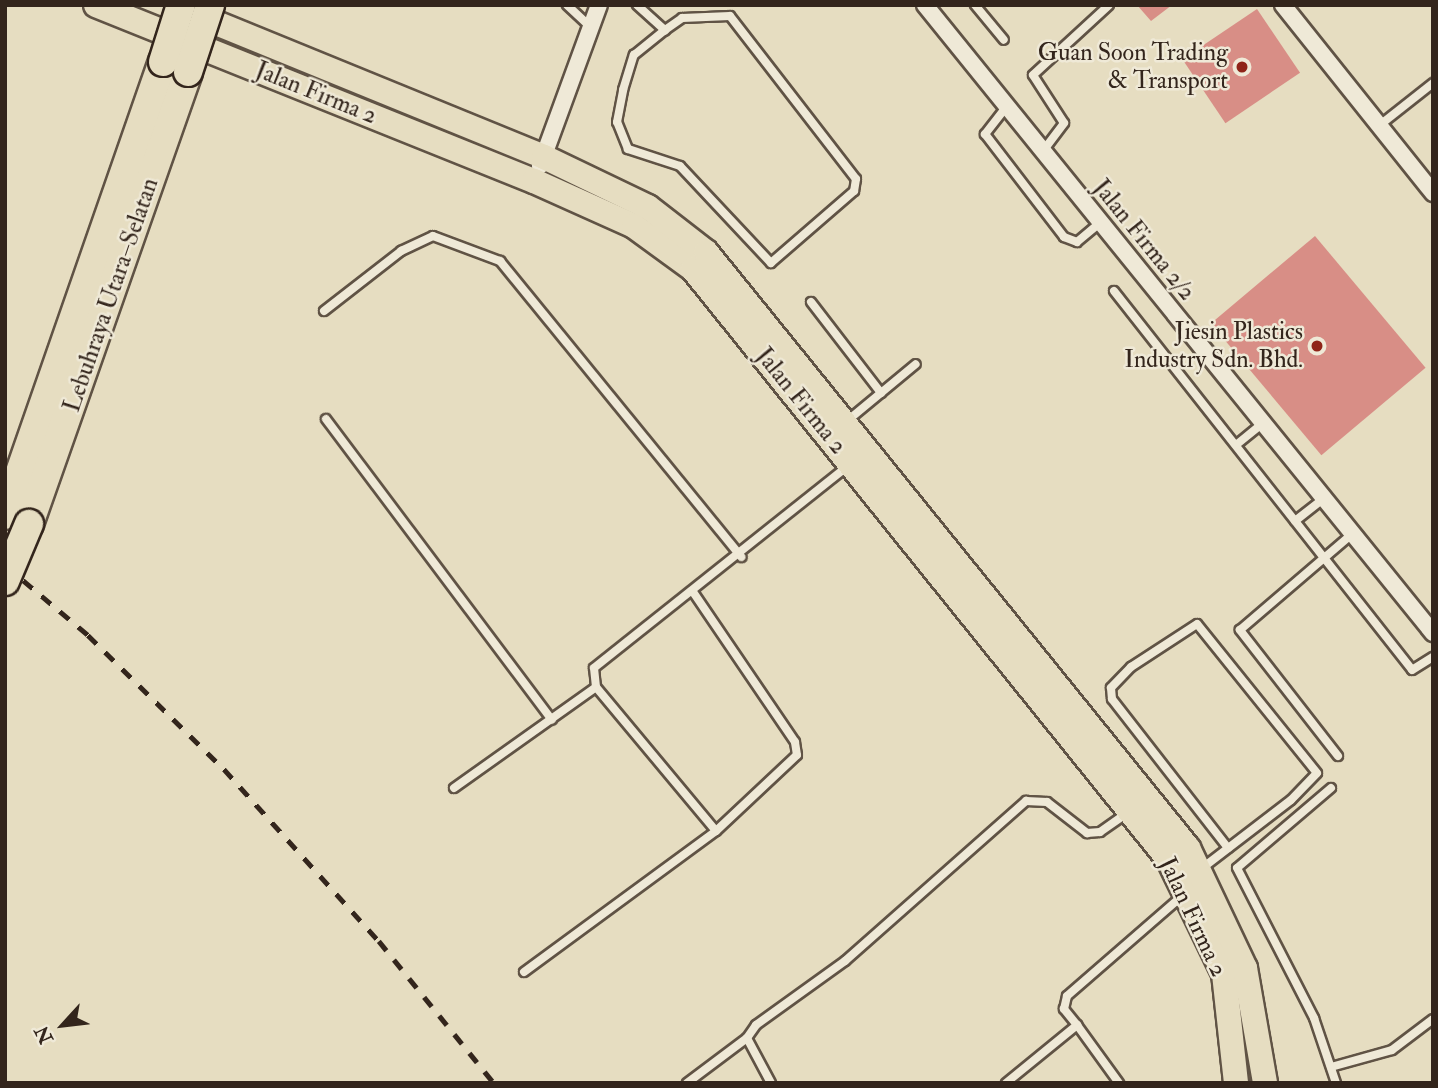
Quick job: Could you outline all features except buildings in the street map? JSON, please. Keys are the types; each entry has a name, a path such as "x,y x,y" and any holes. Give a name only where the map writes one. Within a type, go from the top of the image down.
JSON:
{"highway":[{"name":"Lebuhraya Utara–Selatan","path":"176,67 181,5"},
{"name":"Lebuhraya Utara–Selatan","path":"5,581 14,516 176,67 210,5"}],"main road":[{"name":"Jalan Firma 2","path":"96,5 534,181 635,226 693,269 861,456 1188,848 1245,968 1265,1083"},
{"name":"Jalan Firma 2","path":"172,5 544,157 680,228 846,421 861,456 1169,860 1224,974 1236,1083"}],"street":[{"path":"534,181 600,5"},
{"name":"Jalan Firma 2/2","path":"925,5 1433,633"},
{"path":"1283,5 1433,193"}],"lane":[{"path":"568,5 591,27"},
{"path":"637,5 665,30"},
{"path":"975,5 1004,40"},
{"path":"1043,151 1064,122 1033,75 1110,5"},
{"path":"730,16 856,179 853,191 771,263 680,166 628,149 617,122 623,90 634,55 665,30 682,18 730,16"},
{"path":"1380,125 1433,83"},
{"path":"1007,106 986,124 985,134 1064,237 1077,242 1101,222"},
{"path":"324,311 401,251 433,236 500,261 741,557"},
{"path":"1114,291 1412,670 1433,657"},
{"path":"811,302 881,393"},
{"path":"846,421 916,364"},
{"path":"326,419 552,720"},
{"path":"1236,445 1263,423"},
{"path":"716,831 596,687 594,668 741,557 861,456"},
{"path":"1295,521 1324,498"},
{"path":"1338,756 1240,630 1352,534"},
{"path":"524,972 716,831 797,755 795,742 693,592"},
{"path":"1198,871 1228,848 1317,773 1197,624 1130,667 1111,688 1112,699 1228,848"},
{"path":"454,788 596,687"},
{"path":"1331,788 1237,868 1314,1018 1336,1083"},
{"path":"687,1083 747,1038 1026,801 1047,802 1087,833 1100,832 1130,811"},
{"path":"1119,1083 1064,1009 1067,996 1185,894"},
{"path":"1331,1067 1392,1050 1433,1019"},
{"path":"1006,1083 1077,1026"},
{"path":"747,1038 771,1083"}],"railway":[{"path":"5,565 88,635 224,769 379,941 494,1083"}],"place":[{"name":"Guan Soon Trading & Transport","path":"1242,67"},
{"name":"Jiesin Plastics Industry Sdn. Bhd.","path":"1317,346"}]}
